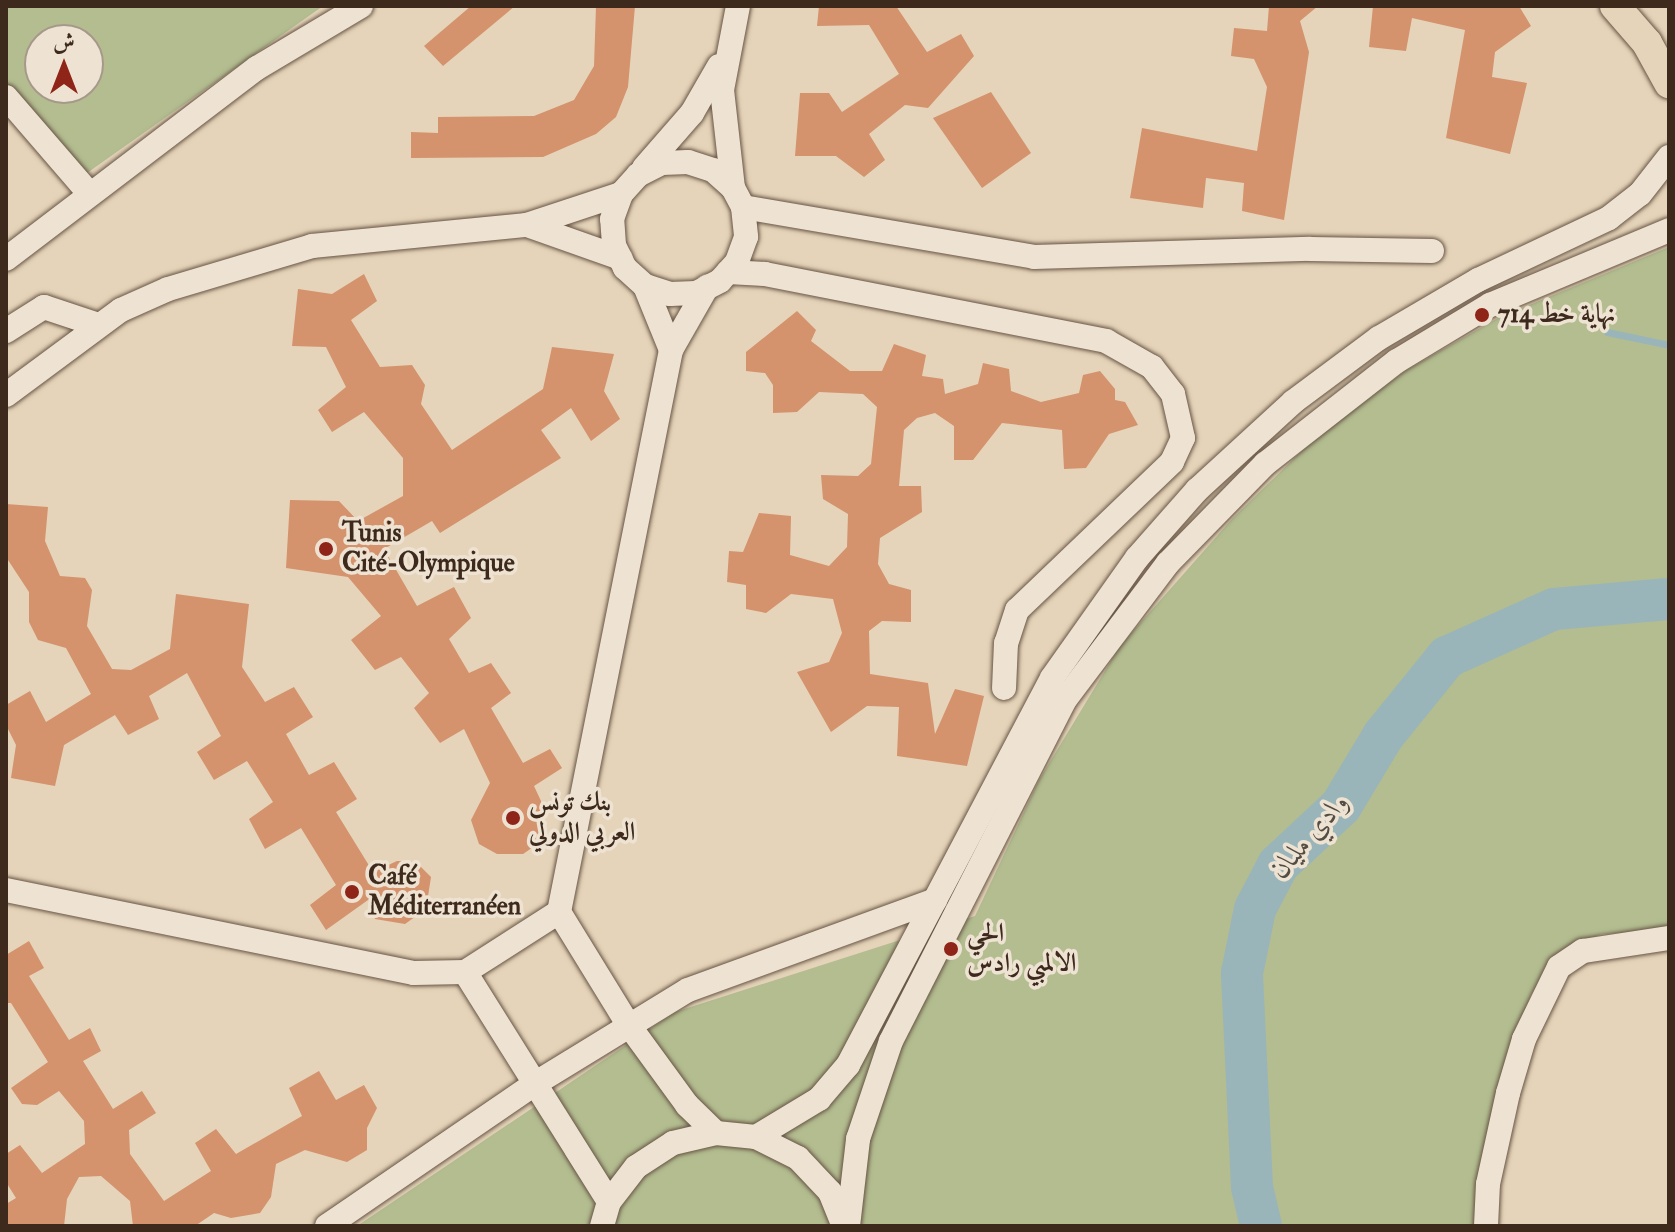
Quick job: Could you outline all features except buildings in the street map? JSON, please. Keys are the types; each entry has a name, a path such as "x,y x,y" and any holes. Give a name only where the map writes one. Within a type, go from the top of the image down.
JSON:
{"main road":[{"path":"1616,6 1669,37"},
{"path":"1616,6 1647,43 1669,83"}],"street":[{"path":"6,259 257,68 361,6"},
{"path":"716,1133 687,1105 628,1024 559,912 671,350 707,287 728,272 746,237 721,113 738,6"},
{"path":"620,258 612,219 621,194 692,113 731,42"},
{"path":"6,97 89,193"},
{"path":"756,1137 819,1099 848,1065 1052,678 1120,580 1197,490 1293,402 1379,338 1478,280 1609,218 1640,194 1669,157"},
{"path":"638,175 662,163 688,162 713,170 738,197 1034,257 1432,251"},
{"path":"6,395 98,325 168,289 312,246 527,225 621,194"},
{"path":"527,225 620,258 645,286 671,350"},
{"path":"846,1226 858,1139 891,1041 1064,701 1168,563 1265,464 1397,361 1490,305 1669,230"},
{"path":"728,272 765,274 1106,341 1152,367 1173,394 1183,438 1172,462 1017,610 1006,643 1004,688"},
{"path":"645,286 670,294 707,287"},
{"path":"6,331 44,307 98,325"},
{"path":"6,890 414,973 465,972 559,912"},
{"path":"327,1226 536,1083 688,990 935,900"},
{"path":"1486,1226 1488,1184 1508,1093 1540,1001 1559,967 1583,951 1669,938"},
{"path":"465,972 609,1202"},
{"path":"602,1226 609,1202 636,1167 673,1143 716,1133 756,1137 798,1158 830,1192 846,1226"}],"green space":[{"path":"6,6 323,6 87,173 6,102"},
{"path":"1669,247 1669,930 1602,934 1562,950 1531,995 1496,1091 1477,1226 357,1226 675,1012 975,916 1039,780 1120,646 1232,519 1315,438 1405,371 1498,318"}],"waterway":[{"path":"1607,332 1669,345"},
{"name":"وادي مليان","path":"1261,1226 1252,1187 1242,973 1255,909 1278,865 1341,806 1383,736 1447,657 1554,609 1669,599"}],"place":[{"name":"نهاية خط 714","path":"1482,315"},
{"name":"Tunis Cité-Olympique","path":"326,549"},
{"name":"بنك تونس العربي الدولي","path":"513,818"},
{"name":"Café Méditerranéen","path":"352,892"},
{"name":"الحي الالمبي رادس","path":"951,949"}]}
